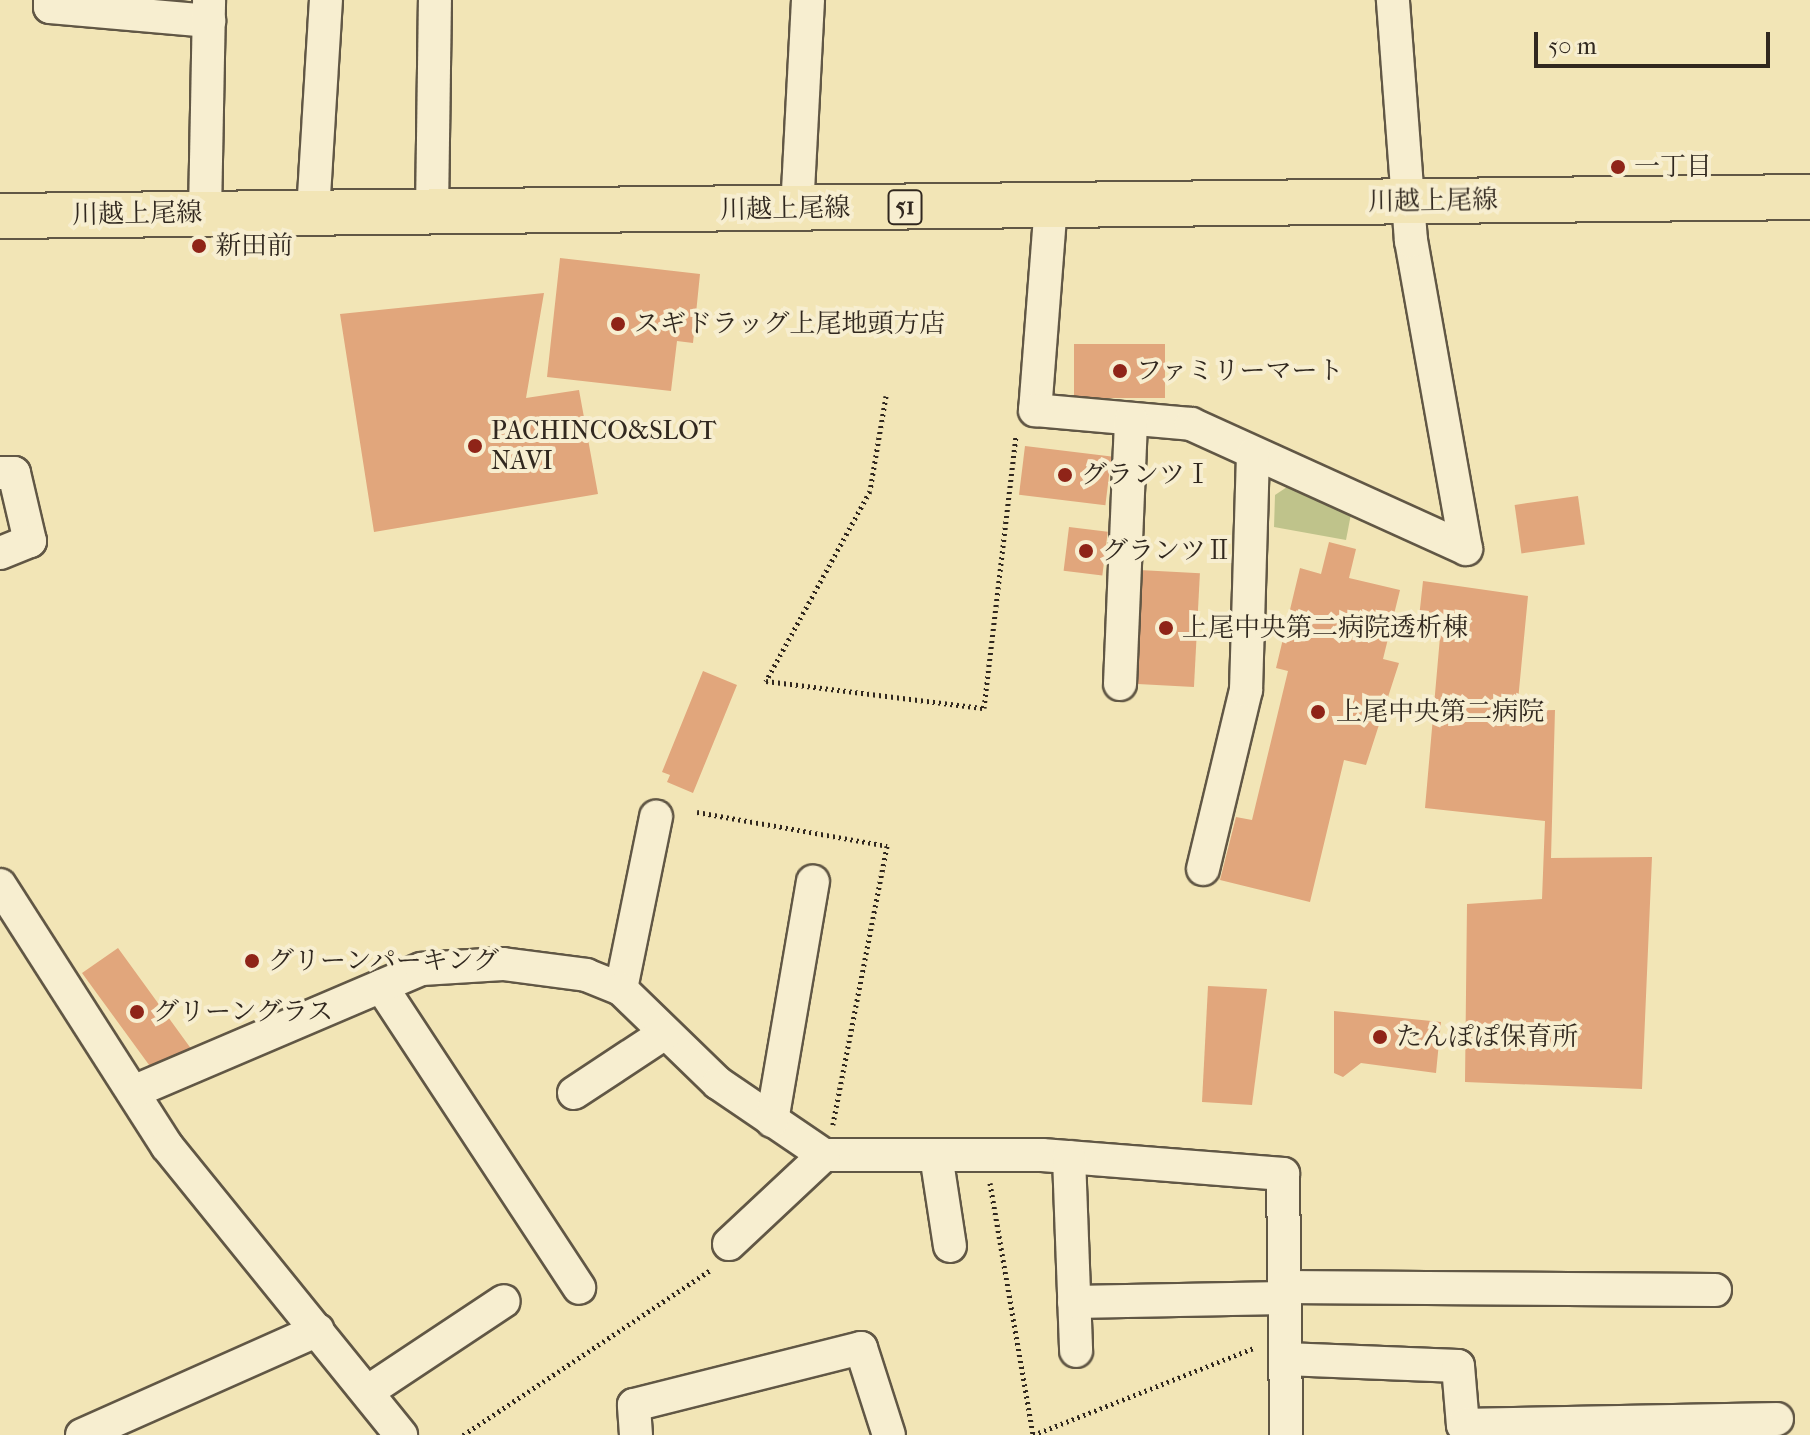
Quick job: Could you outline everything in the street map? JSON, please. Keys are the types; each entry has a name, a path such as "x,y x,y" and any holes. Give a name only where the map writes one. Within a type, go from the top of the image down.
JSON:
{"main road":[{"name":"川越上尾線","path":"0,216 1810,197"}],"street":[{"path":"50,0 50,7 209,11 205,213"},
{"path":"313,212 326,0"},
{"path":"432,211 435,0"},
{"path":"797,210 808,0"},
{"path":"1051,204 1035,410 1191,424 1466,549 1405,201 1393,0"},
{"path":"1120,684 1131,419"},
{"path":"1203,869 1246,690 1253,454"},
{"path":"0,473 14,473 30,541 0,553"},
{"path":"621,989 656,817"},
{"path":"772,1121 813,881"},
{"path":"0,885 167,1146 401,1435"},
{"path":"133,1092 422,969 503,964 586,975 621,989 665,1033 772,1121 824,1155 1069,1157 1283,1174 1286,1435"},
{"path":"381,986 579,1288"},
{"path":"574,1093 665,1033"},
{"path":"729,1244 824,1155"},
{"path":"936,1155 950,1246"},
{"path":"1069,1157 1076,1351"},
{"path":"1074,1302 1284,1292 1715,1290"},
{"path":"367,1392 504,1301"},
{"path":"82,1435 318,1330"},
{"path":"636,1435 634,1405 861,1348 889,1435"},
{"path":"1285,1350 1458,1366 1463,1425 1777,1419"}],"path":[{"path":"886,396 870,491 766,681 984,708 1018,426"},
{"path":"986,1155 1033,1435 1222,1355 1285,1350"}],"green space":[{"path":"1287,487 1351,514 1346,540 1274,527 1275,495"}],"building":[{"path":"560,258 700,274 693,343 677,341 671,391 547,377"},
{"name":"PACHINCO&SLOT NAVI","path":"544,293 526,398 579,390 598,494 374,532 340,314"},
{"path":"1074,344 1165,344 1165,398 1074,398"},
{"name":"グランツⅠ","path":"1025,446 1111,457 1105,505 1019,495"},
{"path":"1578,496 1585,545 1521,553 1515,505"},
{"name":"グランツⅡ","path":"1069,527 1108,532 1102,575 1064,571"},
{"path":"1329,542 1356,549 1349,578 1400,590 1383,659 1399,663 1366,765 1344,760 1310,902 1220,880 1236,817 1252,820 1288,671 1276,668 1300,568 1321,574"},
{"name":"上尾中央第二病院透析棟","path":"1139,570 1200,573 1194,687 1133,684"},
{"path":"1423,581 1528,596 1517,711 1555,710 1551,858 1652,857 1642,1089 1465,1082 1467,904 1542,899 1545,821 1425,808 1440,637 1417,636"},
{"path":"703,671 737,685 693,793 667,782 670,775 662,772"},
{"name":"グリーングラス","path":"118,948 192,1050 173,1063 168,1057 152,1069 82,973"},
{"path":"1208,986 1267,989 1252,1105 1202,1102"},
{"path":"1334,1011 1441,1022 1436,1073 1361,1063 1343,1077 1334,1073"}],"place":[{"name":"一丁目","path":"1618,167"},
{"name":"新田前","path":"199,246"},
{"name":"スギドラッグ上尾地頭方店","path":"618,324"},
{"name":"ファミリーマート","path":"1120,371"},
{"name":"PACHINCO&SLOT NAVI","path":"475,446"},
{"name":"グランツⅠ","path":"1065,475"},
{"name":"グランツⅡ","path":"1086,551"},
{"name":"上尾中央第二病院透析棟","path":"1166,628"},
{"name":"上尾中央第二病院","path":"1318,712"},
{"name":"グリーンパーキング","path":"252,961"},
{"name":"グリーングラス","path":"137,1012"},
{"name":"たんぽぽ保育所","path":"1380,1037"}]}
